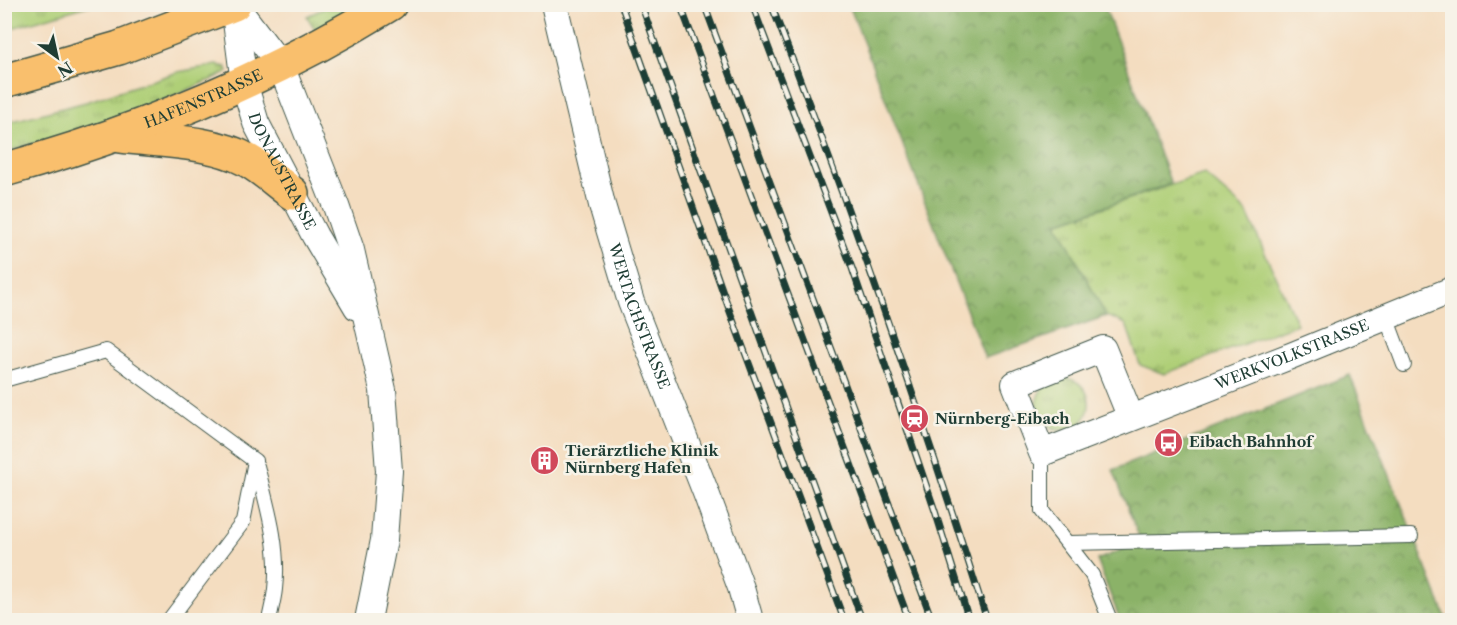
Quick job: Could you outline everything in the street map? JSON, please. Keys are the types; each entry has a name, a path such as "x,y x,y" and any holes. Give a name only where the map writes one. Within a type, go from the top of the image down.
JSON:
{"main road":[{"path":"4,81 118,48 234,4"},
{"name":"HAFENSTRASSE","path":"4,170 116,135 244,83 281,66 390,4"},
{"path":"116,135 198,145 226,151 245,159 292,193"}],"street":[{"name":"DONAUSTRASSE","path":"234,4 281,66 351,250 383,390 389,471 384,540 368,621"},
{"name":"DONAUSTRASSE","path":"234,4 244,83 256,123 292,193 368,325"},
{"name":"WERTACHSTRASSE","path":"554,4 602,205 631,302 706,493 741,588 750,621"},
{"name":"WERKVOLKSTRASSE","path":"1042,453 1452,290"},
{"path":"1042,453 1015,384 1103,349 1131,418"}],"lane":[{"path":"1386,317 1404,365"},
{"path":"4,380 106,351 255,461 271,520 275,560 275,588 268,621"},
{"path":"1042,453 1042,511 1092,575 1110,621"},
{"path":"169,621 243,522 255,461"},
{"path":"1068,543 1411,536"}],"green space":[{"path":"5,4 91,4 91,5 5,30"},
{"path":"332,5 359,5 315,30 307,16"},
{"path":"849,5 1104,5 1171,184 1057,223 1106,316 985,358"},
{"path":"217,65 226,67 228,71 155,104 74,132 5,152 5,123 86,102 178,72"},
{"path":"1204,174 1246,211 1297,324 1164,374 1140,365 1126,324 1106,316 1057,223"},
{"path":"1350,375 1447,620 1120,620 1097,560 1141,542 1113,470"},
{"path":"1063,378 1073,380 1081,386 1087,394 1089,404 1087,414 1081,422 1073,428 1063,430 1053,428 1045,422 1039,414 1037,404 1039,394 1045,386 1053,380"}],"railway":[{"path":"621,4 729,309 844,620"},
{"path":"641,4 862,620"},
{"path":"680,4 909,620"},
{"path":"704,4 932,620"},
{"path":"752,4 852,268 935,511 969,620"},
{"path":"771,4 884,310 987,620"}],"place":[{"name":"Nürnberg-Eibach","path":"914,419"},
{"name":"Eibach Bahnhof","path":"1168,442"},
{"name":"Tierärztliche Klinik Nürnberg Hafen","path":"544,460"}]}
